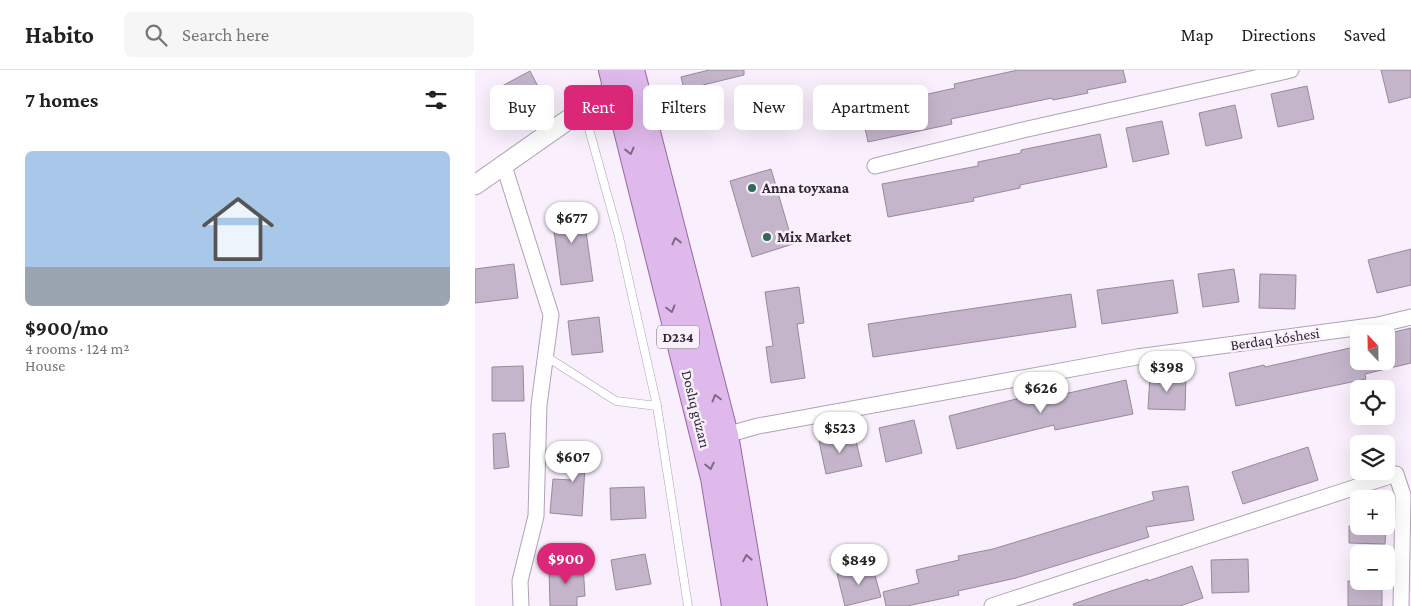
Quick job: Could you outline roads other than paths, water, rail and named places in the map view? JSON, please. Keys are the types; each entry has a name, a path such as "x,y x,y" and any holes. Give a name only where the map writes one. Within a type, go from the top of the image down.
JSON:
{"main road":[{"name":"Doslıq gúzarı","path":"626,74 726,435 755,606"},
{"name":"Doslıq gúzarı","path":"626,74 713,478 734,606"}],"street":[{"path":"875,166 1023,130 1291,70"},
{"path":"614,85 626,74"},
{"path":"475,185 564,125"},
{"path":"504,166 551,315 547,357 539,405 535,516 520,581 521,606"},
{"name":"Berdaq kóshesi","path":"726,435 768,424 1137,358 1378,325 1411,317"},
{"path":"992,606 1396,474 1403,495 1401,606"}],"lane":[{"path":"589,130 619,237 657,406 688,606"},
{"path":"547,357 615,401 657,406"}],"place":[{"name":"Anna toyxana","path":"752,188"},
{"name":"Mix Market","path":"767,237"}]}
